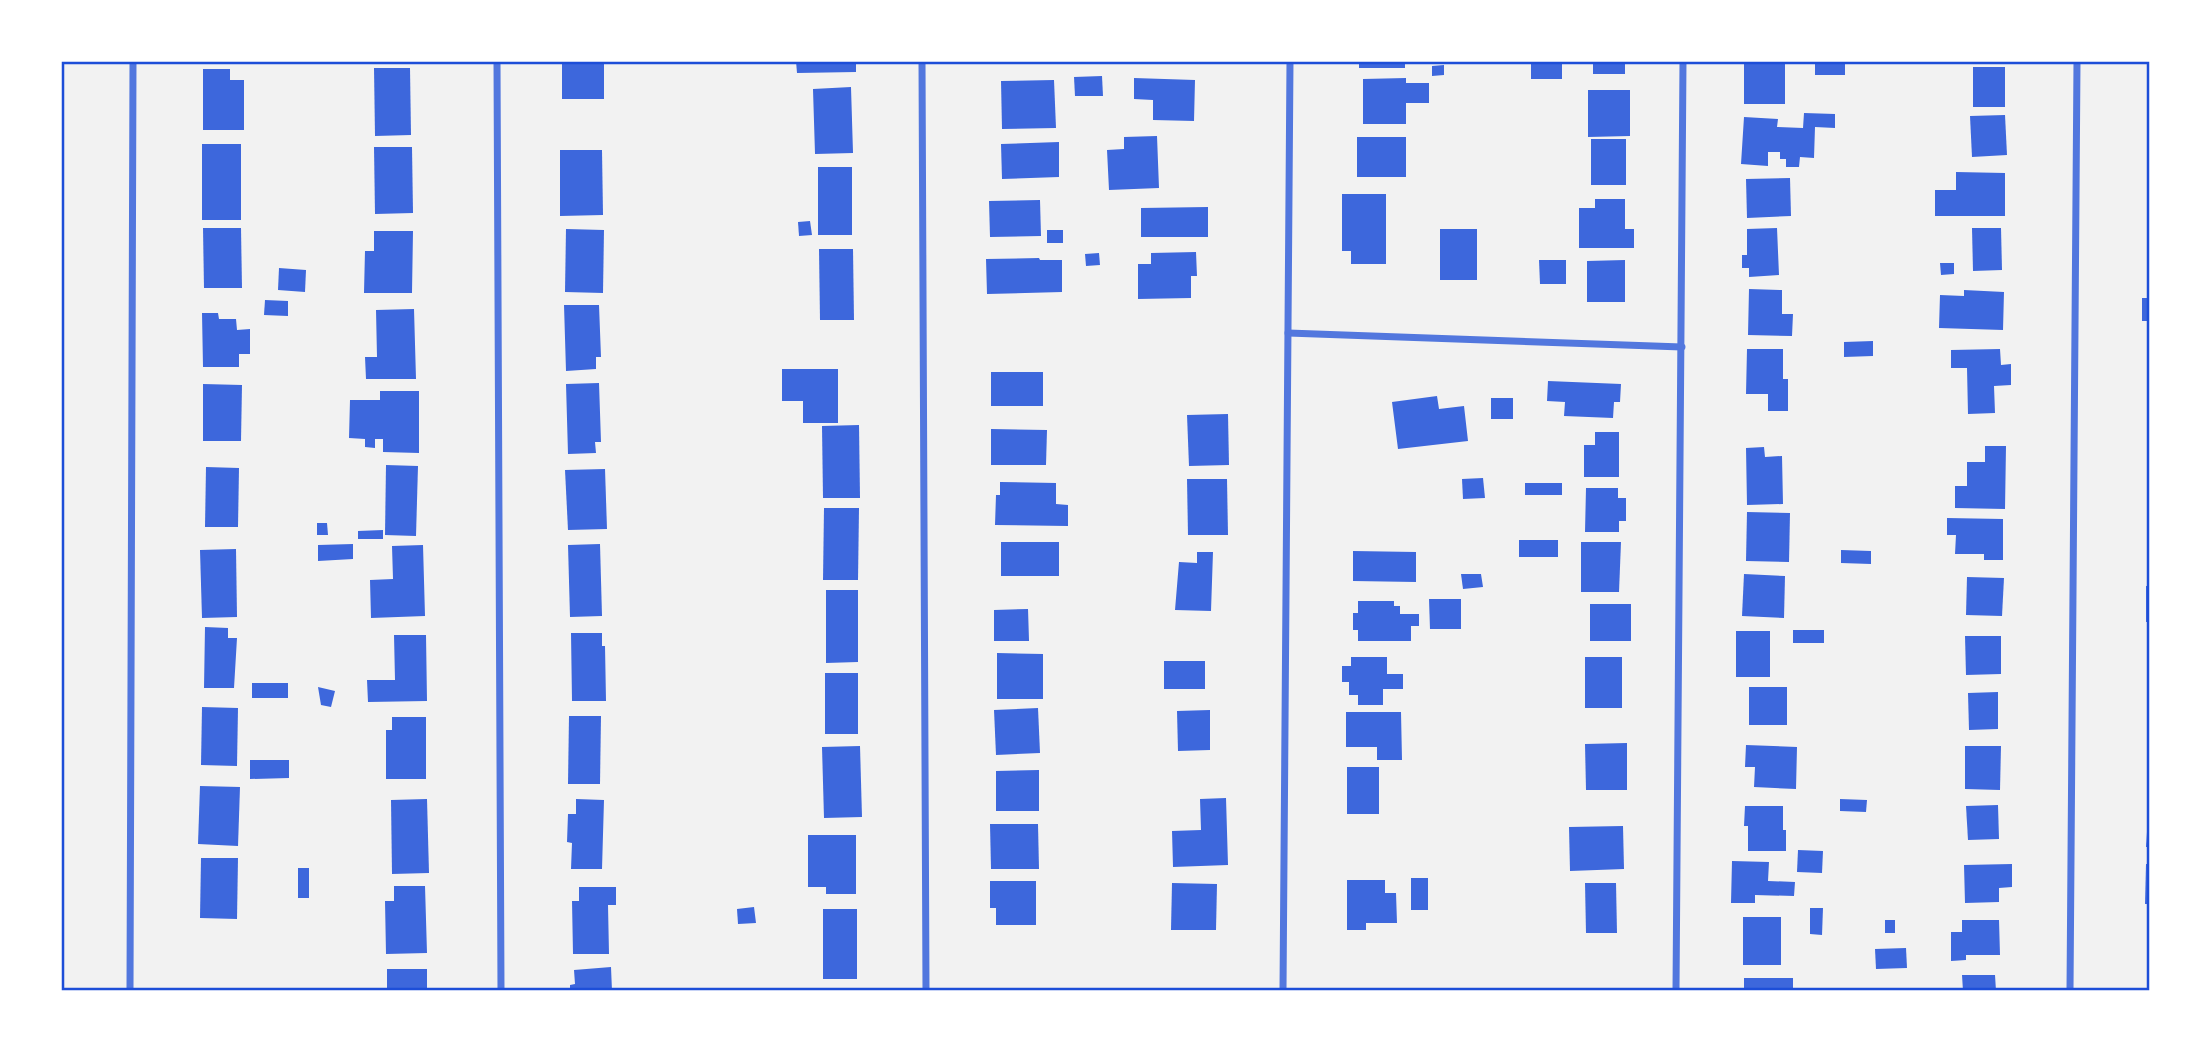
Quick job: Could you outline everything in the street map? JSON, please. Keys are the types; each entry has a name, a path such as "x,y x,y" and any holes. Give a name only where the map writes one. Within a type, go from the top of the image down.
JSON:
{"street":[{"path":"130,991 133,61"},
{"path":"497,61 501,991"},
{"path":"922,61 926,991"},
{"path":"1283,991 1290,61"},
{"path":"1676,991 1683,61"},
{"path":"2070,991 2077,61"},
{"path":"1288,333 1682,346"}],"building":[{"path":"562,61 604,61 604,99 562,99"},
{"path":"796,61 856,61 856,72 797,73"},
{"path":"1359,61 1405,61 1405,68 1359,68"},
{"path":"1593,61 1625,61 1625,74 1593,74"},
{"path":"1815,61 1845,61 1845,75 1815,75"},
{"path":"1531,62 1562,62 1562,79 1531,79"},
{"path":"1785,63 1785,104 1744,104 1744,64"},
{"path":"1444,65 1444,75 1432,76 1432,66"},
{"path":"1973,67 2005,67 2005,107 1973,107"},
{"path":"374,68 410,68 411,135 375,136"},
{"path":"203,69 230,69 230,80 244,80 244,130 203,130"},
{"path":"1102,76 1103,96 1075,96 1074,77"},
{"path":"1134,78 1195,80 1194,121 1153,120 1153,100 1134,99"},
{"path":"1406,78 1406,83 1429,83 1429,103 1406,103 1406,124 1363,124 1363,79"},
{"path":"1054,80 1056,128 1002,129 1001,81"},
{"path":"851,87 853,153 815,154 813,89"},
{"path":"1588,90 1630,90 1630,136 1588,137"},
{"path":"1804,113 1835,114 1835,128 1815,127 1814,158 1800,157 1799,167 1786,167 1786,159 1780,159 1780,152 1768,152 1768,166 1741,164 1744,117 1778,119 1777,127 1803,128"},
{"path":"2005,115 2007,155 1972,157 1970,116"},
{"path":"1157,136 1159,188 1109,190 1107,150 1124,149 1124,137"},
{"path":"1357,137 1406,137 1406,177 1357,177"},
{"path":"1591,139 1626,139 1626,185 1591,185"},
{"path":"1059,142 1059,177 1002,179 1001,144"},
{"path":"202,144 241,144 241,220 202,220"},
{"path":"374,147 412,147 413,213 375,214"},
{"path":"560,150 602,150 603,215 560,216"},
{"path":"818,167 852,167 852,235 818,235"},
{"path":"1956,172 2005,173 2005,216 1935,216 1935,190 1956,190"},
{"path":"1790,178 1791,216 1747,218 1746,179"},
{"path":"1342,194 1386,194 1386,264 1351,264 1351,251 1342,251"},
{"path":"1595,199 1625,199 1625,229 1634,229 1634,248 1579,248 1579,208 1595,208"},
{"path":"1040,200 1041,236 990,237 989,201"},
{"path":"1208,207 1208,237 1141,237 1141,208"},
{"path":"810,221 812,235 799,236 798,222"},
{"path":"203,228 241,228 242,288 204,288"},
{"path":"1777,228 1779,275 1749,277 1749,268 1742,268 1742,255 1747,255 1747,229"},
{"path":"1972,228 2001,228 2002,270 1973,271"},
{"path":"566,229 604,230 603,293 565,292"},
{"path":"1440,229 1477,229 1477,280 1440,280"},
{"path":"1047,230 1063,230 1063,243 1047,243"},
{"path":"374,231 413,231 412,293 364,293 365,251 374,251"},
{"path":"819,249 853,249 854,320 820,320"},
{"path":"1196,252 1197,276 1191,276 1191,298 1138,299 1138,264 1151,264 1151,253"},
{"path":"1099,253 1100,265 1086,266 1085,254"},
{"path":"986,259 1062,260 1062,292 987,294"},
{"path":"1539,260 1566,260 1566,284 1540,284"},
{"path":"1625,260 1625,302 1587,302 1587,261"},
{"path":"1940,263 1954,263 1954,274 1941,275"},
{"path":"279,268 306,270 305,292 278,290"},
{"path":"1749,289 1782,290 1782,314 1793,314 1792,336 1748,335"},
{"path":"1964,290 2004,292 2003,330 1939,328 1940,295 1964,296"},
{"path":"2142,298 2150,298 2150,321 2142,321"},
{"path":"265,300 288,301 288,316 264,315"},
{"path":"564,305 599,305 601,357 596,357 596,369 566,371"},
{"path":"414,309 416,379 366,379 365,357 377,357 376,310"},
{"path":"202,313 218,313 219,319 236,319 237,330 250,329 250,354 239,354 239,367 203,367"},
{"path":"1873,341 1873,356 1844,357 1844,342"},
{"path":"1747,349 1783,349 1783,379 1788,379 1788,411 1768,411 1768,394 1746,394"},
{"path":"2000,349 2001,365 2011,364 2011,385 1994,386 1995,413 1968,414 1967,368 1951,368 1951,350"},
{"path":"782,369 838,369 838,423 803,423 803,401 782,401"},
{"path":"991,372 1043,372 1043,406 991,406"},
{"path":"1548,381 1621,384 1620,402 1614,402 1613,418 1564,416 1565,402 1547,401"},
{"path":"599,383 601,442 595,442 596,453 568,454 566,384"},
{"path":"203,384 242,385 241,441 203,441"},
{"path":"380,391 419,391 419,453 383,452 383,439 375,439 375,448 365,447 365,439 349,438 350,400 380,400"},
{"path":"1437,396 1439,409 1464,406 1468,441 1398,449 1392,402"},
{"path":"1491,398 1513,398 1513,419 1491,419"},
{"path":"1228,414 1229,465 1189,466 1187,415"},
{"path":"859,425 860,498 823,498 822,426"},
{"path":"991,429 1047,430 1046,465 991,465"},
{"path":"1595,432 1619,432 1619,477 1584,477 1584,445 1595,445"},
{"path":"1985,446 2006,446 2005,509 1955,508 1955,486 1967,486 1967,462 1985,462"},
{"path":"1764,447 1765,457 1782,456 1783,504 1747,505 1746,448"},
{"path":"386,465 418,466 416,536 385,535"},
{"path":"206,467 239,468 238,527 205,527"},
{"path":"605,469 607,529 568,530 565,470"},
{"path":"1483,478 1485,498 1463,499 1462,479"},
{"path":"1187,479 1227,479 1228,535 1188,535"},
{"path":"1000,482 1056,483 1056,504 1068,505 1068,526 995,525 996,495 1000,495"},
{"path":"1525,483 1562,483 1562,495 1525,495"},
{"path":"1586,488 1618,488 1618,498 1626,498 1626,521 1619,521 1619,532 1585,532"},
{"path":"824,508 859,508 858,580 823,580"},
{"path":"1747,512 1790,513 1789,562 1746,561"},
{"path":"1947,518 2003,519 2003,560 1984,560 1984,554 1955,554 1956,535 1947,535"},
{"path":"317,523 327,523 328,535 317,535"},
{"path":"383,530 383,539 358,539 358,531"},
{"path":"1519,540 1558,540 1558,557 1519,557"},
{"path":"1001,542 1059,542 1059,576 1001,576"},
{"path":"1581,542 1621,542 1619,592 1581,592"},
{"path":"353,544 353,559 318,561 318,545"},
{"path":"600,544 602,616 570,617 568,545"},
{"path":"423,545 425,616 371,618 370,580 393,579 392,546"},
{"path":"236,549 237,617 202,618 200,550"},
{"path":"1841,550 1871,551 1871,564 1841,563"},
{"path":"1353,551 1416,552 1416,582 1353,581"},
{"path":"1197,552 1213,552 1211,611 1175,610 1179,562 1197,563"},
{"path":"1461,574 1481,574 1483,587 1463,589"},
{"path":"1744,574 1785,576 1784,618 1742,616"},
{"path":"1967,577 2004,578 2002,616 1966,615"},
{"path":"2146,586 2150,586 2150,622 2146,622"},
{"path":"826,590 858,590 858,662 826,663"},
{"path":"1429,599 1461,599 1461,629 1430,629"},
{"path":"1358,601 1394,601 1394,606 1400,606 1400,614 1419,614 1419,626 1411,626 1411,641 1358,641 1358,630 1353,630 1353,613 1358,613"},
{"path":"1590,604 1631,604 1631,641 1590,641"},
{"path":"1028,609 1029,641 994,641 994,610"},
{"path":"205,627 228,628 228,638 237,638 234,688 204,688"},
{"path":"1793,630 1824,630 1824,643 1793,643"},
{"path":"1736,631 1770,631 1770,677 1736,677"},
{"path":"571,633 602,633 602,646 605,646 606,701 572,701"},
{"path":"394,635 426,635 427,701 368,702 367,680 395,680"},
{"path":"1965,636 2001,636 2001,674 1966,675"},
{"path":"997,653 1043,654 1043,699 997,699"},
{"path":"1351,657 1387,657 1387,674 1403,674 1403,689 1383,689 1383,705 1358,705 1358,695 1349,695 1349,682 1342,682 1342,666 1351,666"},
{"path":"1585,657 1622,657 1622,708 1585,708"},
{"path":"1164,661 1205,661 1205,689 1164,689"},
{"path":"825,673 858,673 858,734 825,734"},
{"path":"252,683 288,683 288,698 252,698"},
{"path":"318,687 335,691 331,707 321,705"},
{"path":"1749,687 1787,687 1787,725 1749,725"},
{"path":"1998,692 1998,729 1969,730 1968,693"},
{"path":"202,707 238,708 237,766 201,765"},
{"path":"1038,708 1040,753 996,755 994,710"},
{"path":"1210,710 1210,750 1178,751 1177,711"},
{"path":"1346,712 1401,712 1402,760 1377,760 1377,747 1346,747"},
{"path":"569,716 601,716 600,784 568,784"},
{"path":"392,717 426,717 426,779 386,779 386,730 392,730"},
{"path":"1627,743 1627,790 1586,790 1585,744"},
{"path":"1746,745 1797,747 1796,789 1754,787 1755,767 1745,767"},
{"path":"860,746 862,817 824,818 822,747"},
{"path":"1965,746 2001,746 2000,790 1965,789"},
{"path":"2147,759 2150,759 2150,798 2147,798"},
{"path":"250,760 289,760 289,778 250,779"},
{"path":"1347,767 1379,767 1379,814 1347,814"},
{"path":"1039,770 1039,811 996,811 996,771"},
{"path":"200,786 240,787 238,846 198,844"},
{"path":"1226,798 1228,865 1173,867 1172,831 1201,830 1200,799"},
{"path":"427,799 429,873 392,874 391,800"},
{"path":"576,799 604,800 602,869 571,869 572,843 567,842 568,814 576,814"},
{"path":"1840,799 1867,800 1866,812 1840,811"},
{"path":"1998,805 1999,839 1968,840 1966,806"},
{"path":"1745,806 1783,806 1786,851 1748,851 1748,826 1744,826"},
{"path":"2148,818 2150,847 2146,847"},
{"path":"990,824 1038,824 1039,869 991,869"},
{"path":"1623,826 1624,869 1570,871 1569,827"},
{"path":"808,835 856,835 856,894 826,894 826,887 808,887"},
{"path":"1798,850 1823,851 1822,873 1797,872"},
{"path":"201,858 238,858 237,919 200,918"},
{"path":"1732,861 1769,862 1768,881 1795,882 1794,896 1755,895 1755,903 1731,903"},
{"path":"2012,864 2012,887 1999,888 1999,902 1965,903 1964,865"},
{"path":"2146,864 2150,864 2150,904 2145,904"},
{"path":"298,868 309,868 309,898 298,898"},
{"path":"1411,878 1428,878 1428,910 1411,910"},
{"path":"1347,880 1385,880 1385,893 1396,893 1397,923 1366,923 1366,930 1347,930"},
{"path":"990,881 1036,881 1036,925 996,925 996,908 990,908"},
{"path":"1172,883 1217,884 1216,930 1171,930"},
{"path":"1585,883 1616,883 1617,933 1586,933"},
{"path":"394,886 425,886 427,953 386,954 385,901 394,901"},
{"path":"579,887 616,887 616,905 608,905 609,954 573,954 572,901 579,901"},
{"path":"754,907 756,923 738,924 737,909"},
{"path":"1810,908 1823,908 1822,935 1810,934"},
{"path":"823,909 857,909 857,979 823,979"},
{"path":"1743,917 1781,917 1781,965 1743,965"},
{"path":"1885,920 1895,920 1895,933 1885,933"},
{"path":"1962,920 1999,920 2000,955 1966,955 1966,960 1951,961 1951,932 1962,932"},
{"path":"1906,948 1907,968 1876,969 1875,949"},
{"path":"611,967 612,991 570,991 570,985 575,984 574,970"},
{"path":"387,969 427,969 427,991 387,991"},
{"path":"1962,975 1995,975 1996,991 1963,991"},
{"path":"1744,978 1793,978 1793,991 1744,991"}]}
